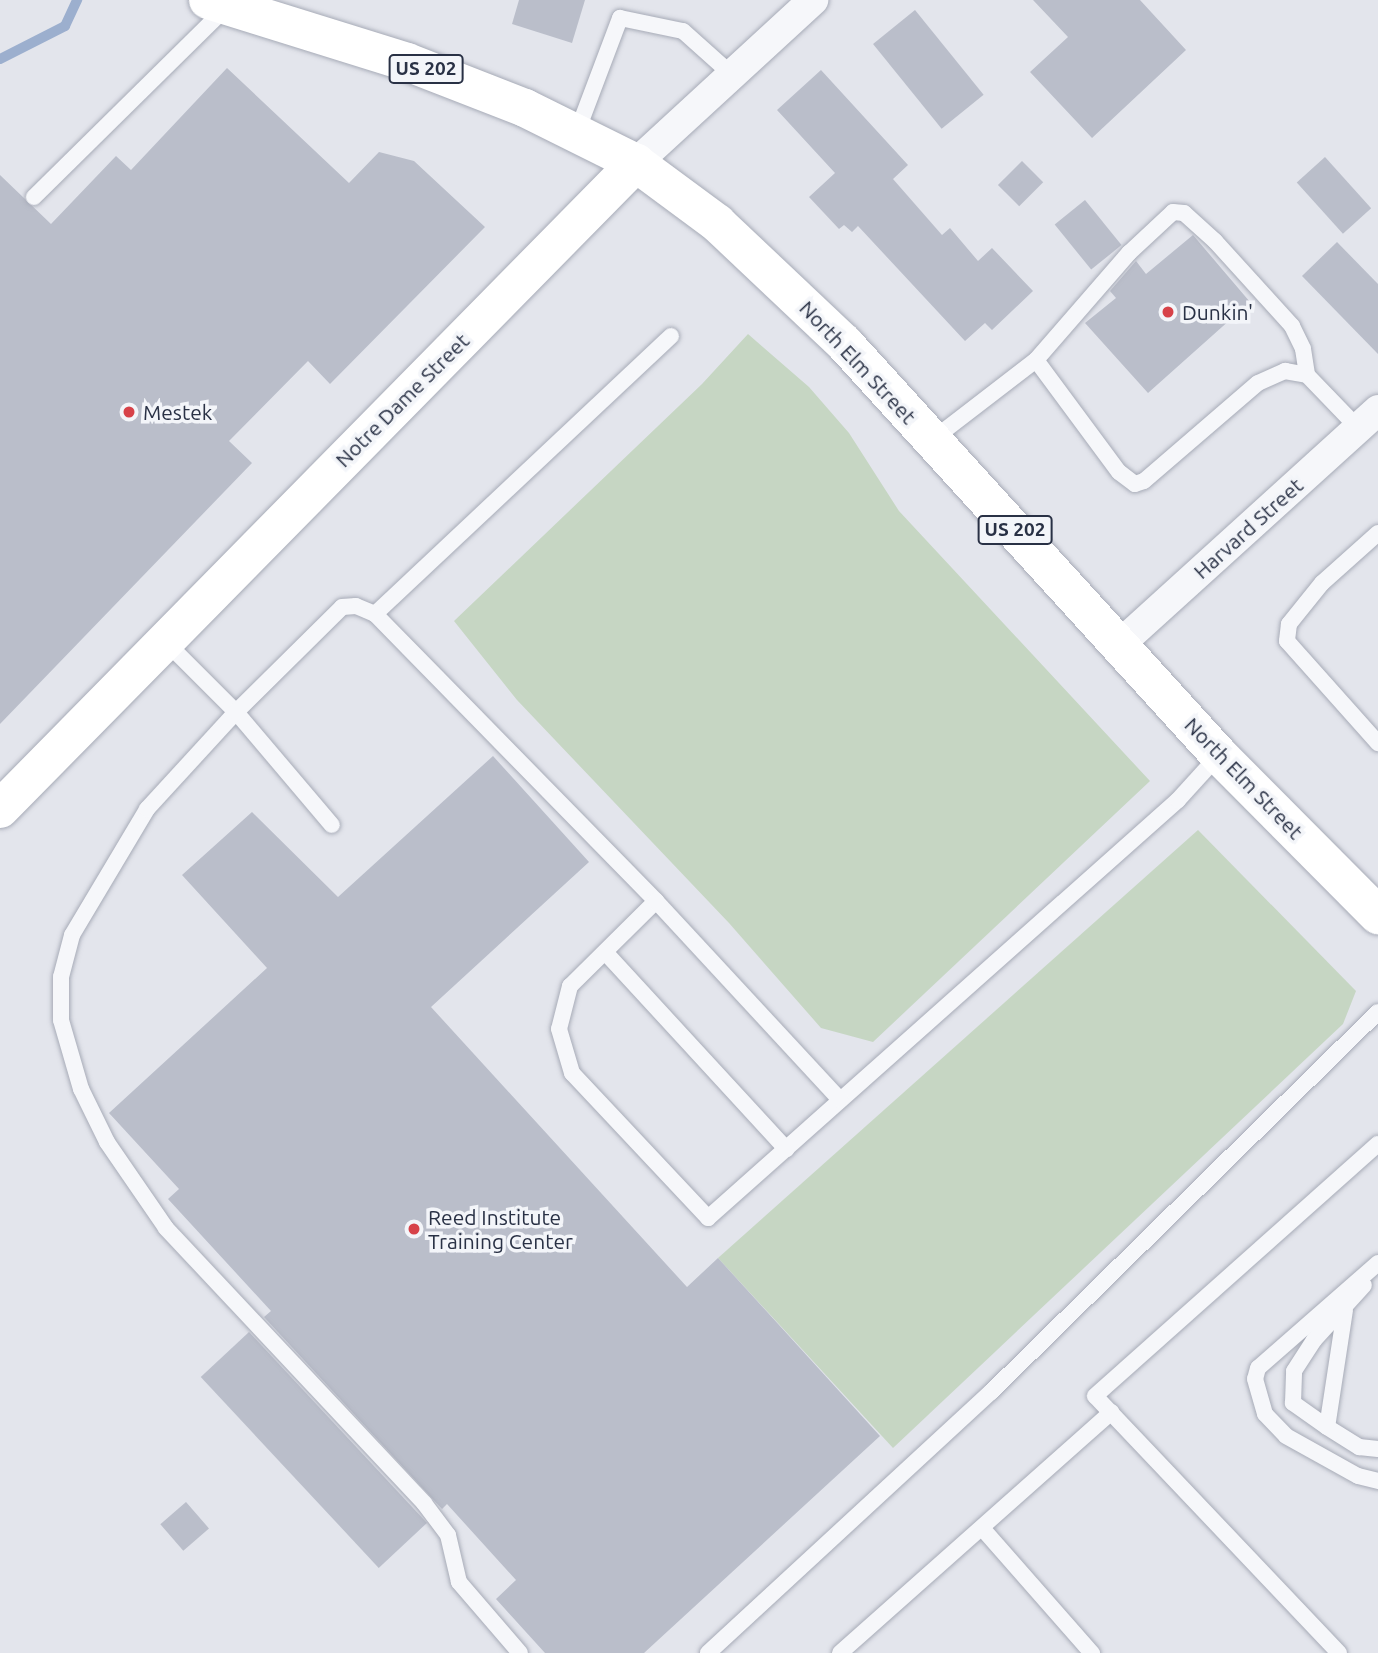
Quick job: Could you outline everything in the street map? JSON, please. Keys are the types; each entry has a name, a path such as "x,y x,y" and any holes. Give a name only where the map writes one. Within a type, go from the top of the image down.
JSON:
{"main road":[{"name":"North Elm Street","path":"218,3 407,62 578,132 636,163 765,263 844,343 930,442 1219,755 1378,915"},
{"name":"Notre Dame Street","path":"0,809 163,640 636,163"}],"street":[{"name":"Notre Dame Street","path":"636,163 730,73 813,0"},
{"name":"Harvard Street","path":"1119,646 1368,419"}],"lane":[{"path":"34,197 218,3"},
{"path":"578,132 620,18 683,31 730,73"},
{"path":"930,442 1036,360 1129,253 1173,212 1184,213 1215,241 1292,326 1303,348 1307,375"},
{"path":"376,614 671,336"},
{"path":"1036,360 1119,472 1135,484 1144,481 1258,383 1285,371 1307,375 1368,419"},
{"path":"1378,533 1322,583 1289,624 1287,641 1378,743"},
{"path":"520,1653 459,1582 448,1535 424,1503 166,1228 107,1142 80,1088 61,1020 61,977 72,935 147,809 236,712 342,607 356,606 376,614 656,901 840,1100"},
{"path":"163,640 236,712 332,825"},
{"path":"656,901 570,986 559,1029 572,1073 708,1218 1178,800 1219,755"},
{"path":"605,952 786,1149"},
{"path":"708,1653 991,1392 1378,1012"},
{"path":"1339,1653 1095,1396 1378,1144"},
{"path":"1378,1265 1346,1307 1301,1357 1291,1387 1291,1396 1298,1409 1359,1447 1378,1448"},
{"path":"1378,1265 1258,1367 1255,1379 1265,1414 1280,1430 1358,1476 1378,1481"},
{"path":"1327,1427 1346,1307"},
{"path":"841,1653 1111,1412"},
{"path":"982,1528 1092,1653"}],"green space":[{"path":"748,334 809,387 849,433 899,511 1150,781 873,1042 821,1028 729,923 517,700 454,621 702,384"},
{"path":"1198,830 1356,991 1343,1024 893,1448 718,1258"}],"building":[{"path":"519,0 585,0 572,43 512,24"},
{"path":"1033,0 1140,0 1186,50 1092,138 1030,72 1068,37"},
{"path":"915,10 984,95 942,129 873,44"},
{"name":"Mestek","path":"227,68 349,183 379,152 414,161 485,227 330,384 308,361 229,441 252,463 0,724 0,175 51,224 116,156 131,170"},
{"path":"821,70 908,165 893,179 942,235 950,228 978,261 992,248 1033,291 992,330 985,323 965,341 858,226 852,232 844,225 839,229 809,197 835,173 777,110"},
{"path":"1325,157 1371,208 1343,234 1297,182"},
{"path":"1022,161 1043,182 1019,206 998,185"},
{"path":"1085,200 1122,245 1091,270 1055,225"},
{"name":"Dunkin'","path":"1193,235 1250,302 1148,393 1085,323 1116,298 1110,291 1136,261 1146,274"},
{"path":"1337,242 1378,284 1378,354 1302,276"},
{"name":"Reed Institute Training Center","path":"493,756 589,862 431,1007 687,1287 718,1258 880,1436 644,1653 545,1653 496,1599 516,1580 447,1504 442,1509 264,1317 271,1311 168,1199 179,1189 109,1113 267,968 182,875 252,812 338,897"},
{"path":"249,1332 427,1523 379,1568 201,1377"},
{"path":"186,1502 209,1528 183,1551 160,1524"}],"waterway":[{"path":"0,59 65,26 77,0"}],"place":[{"name":"Dunkin'","path":"1168,312"},
{"name":"Mestek","path":"129,412"},
{"name":"Reed Institute Training Center","path":"414,1229"}]}
